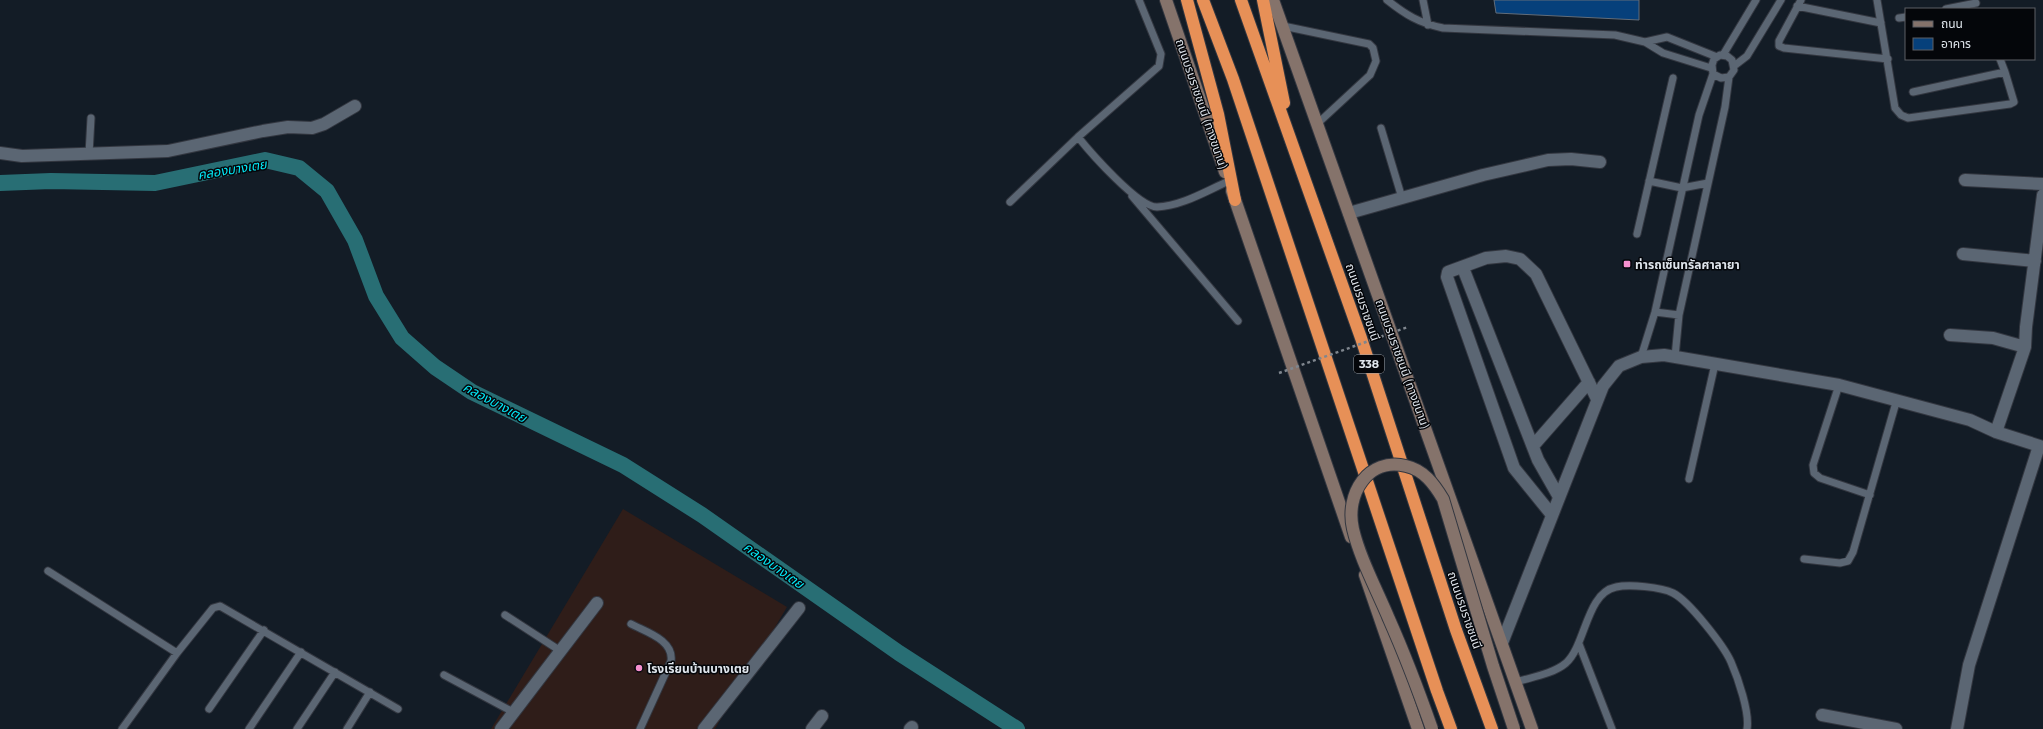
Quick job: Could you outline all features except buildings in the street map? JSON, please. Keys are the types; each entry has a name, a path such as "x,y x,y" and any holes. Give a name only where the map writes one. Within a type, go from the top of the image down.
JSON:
{"highway":[{"path":"1187,0 1218,114 1235,200"},
{"path":"1203,0 1233,79 1451,729"},
{"name":"ถนนบรมราชชนนี","path":"1241,0 1360,338 1456,630 1492,729"},
{"path":"1263,0 1292,144"}],"main road":[{"name":"ถนนบรมราชชนนี (ทางขนาน)","path":"1166,0 1418,729"},
{"name":"ถนนบรมราชชนนี (ทางขนาน)","path":"1273,0 1532,729"},
{"path":"1432,729 1401,646 1360,551 1353,528 1352,501 1356,488 1371,472 1390,464 1410,467 1424,474 1434,484 1444,499 1493,666 1514,729"}],"street":[{"path":"0,153 22,156 168,152 263,131 288,128 312,128 324,124 355,106"},
{"path":"1349,213 1483,175 1548,160 1571,159 1600,162"},
{"path":"1964,180 2043,184"},
{"path":"1996,432 2025,347 2026,327 2043,195"},
{"path":"1963,254 2035,261"},
{"path":"1552,516 1514,468 1447,278 1448,272 1463,268 1486,258 1497,256 1520,259 1528,265 1536,274 1597,399"},
{"path":"1463,268 1538,460 1559,497"},
{"path":"1950,335 1993,338 2025,347"},
{"path":"1502,643 1597,399 1603,386 1619,366 1641,357 1664,355 1839,385 1897,399 1970,420 1996,432 2041,446 1969,665 1957,729"},
{"path":"1480,372 1501,365"},
{"path":"1533,446 1589,382"},
{"path":"501,729 559,650 597,603"},
{"path":"704,729 800,608"},
{"path":"1822,715 1896,729"},
{"path":"812,729 822,716"}],"lane":[{"path":"1010,202 1078,137 1159,66 1161,54 1139,0"},
{"path":"1387,0 1414,20 1428,25 1444,28 1602,34 1645,42 1663,53 1712,71 1721,78 1729,77"},
{"path":"1423,0 1428,25"},
{"path":"1641,357 1655,312 1682,188 1713,62 1720,56 1756,0"},
{"path":"1675,357 1679,315 1725,107 1729,77 1734,66 1747,56 1781,0"},
{"path":"1877,0 1895,108 1901,115 1908,118 2010,104 2014,102 2014,95 2000,60"},
{"path":"1881,23 1799,3 1779,41 1779,46 1784,48 1888,59"},
{"path":"1952,8 1977,4"},
{"path":"1282,26 1369,44 1373,48 1376,61 1370,75 1317,124"},
{"path":"1645,42 1667,37 1720,56 1730,58 1734,66"},
{"path":"1913,92 2005,72"},
{"path":"1637,234 1673,78"},
{"path":"89,154 91,118"},
{"path":"1381,128 1402,198"},
{"path":"1078,137 1126,189 1238,322"},
{"path":"1126,189 1155,207 1177,204 1229,181"},
{"path":"1649,181 1682,188 1708,183"},
{"path":"1655,312 1679,315"},
{"path":"1689,479 1715,364"},
{"path":"1839,385 1813,465 1814,474 1820,478 1870,495"},
{"path":"1804,559 1840,563 1848,561 1853,552 1897,399"},
{"path":"48,571 176,653"},
{"path":"1516,682 1554,670 1567,662 1579,644 1584,628 1598,599 1615,587 1653,588 1674,593 1699,616 1731,662 1749,721 1747,729"},
{"path":"122,729 176,653 213,608 216,607 224,608 264,630 398,709"},
{"path":"505,614 559,650"},
{"path":"631,624 662,640 670,649 672,655 671,661 640,729"},
{"path":"209,709 264,630"},
{"path":"1579,644 1612,729"},
{"path":"249,729 301,652"},
{"path":"297,729 335,672"},
{"path":"444,675 513,712"},
{"path":"347,729 370,692"}],"path":[{"path":"1279,373 1408,327"}],"shaded area":[{"name":"โรงเรียนบ้านบางเตย","path":"623,509 787,607 715,729 491,729"}],"waterway":[{"name":"คลองบางเตย","path":"0,183 51,181 155,183 265,160 299,168 327,191 355,240 376,296 402,338 435,367 472,392 623,465 702,515 899,653 1017,729"}],"place":[{"name":"ท่ารถเซ็นทรัลศาลายา","path":"1627,264"},
{"name":"โรงเรียนบ้านบางเตย","path":"639,668"}]}
